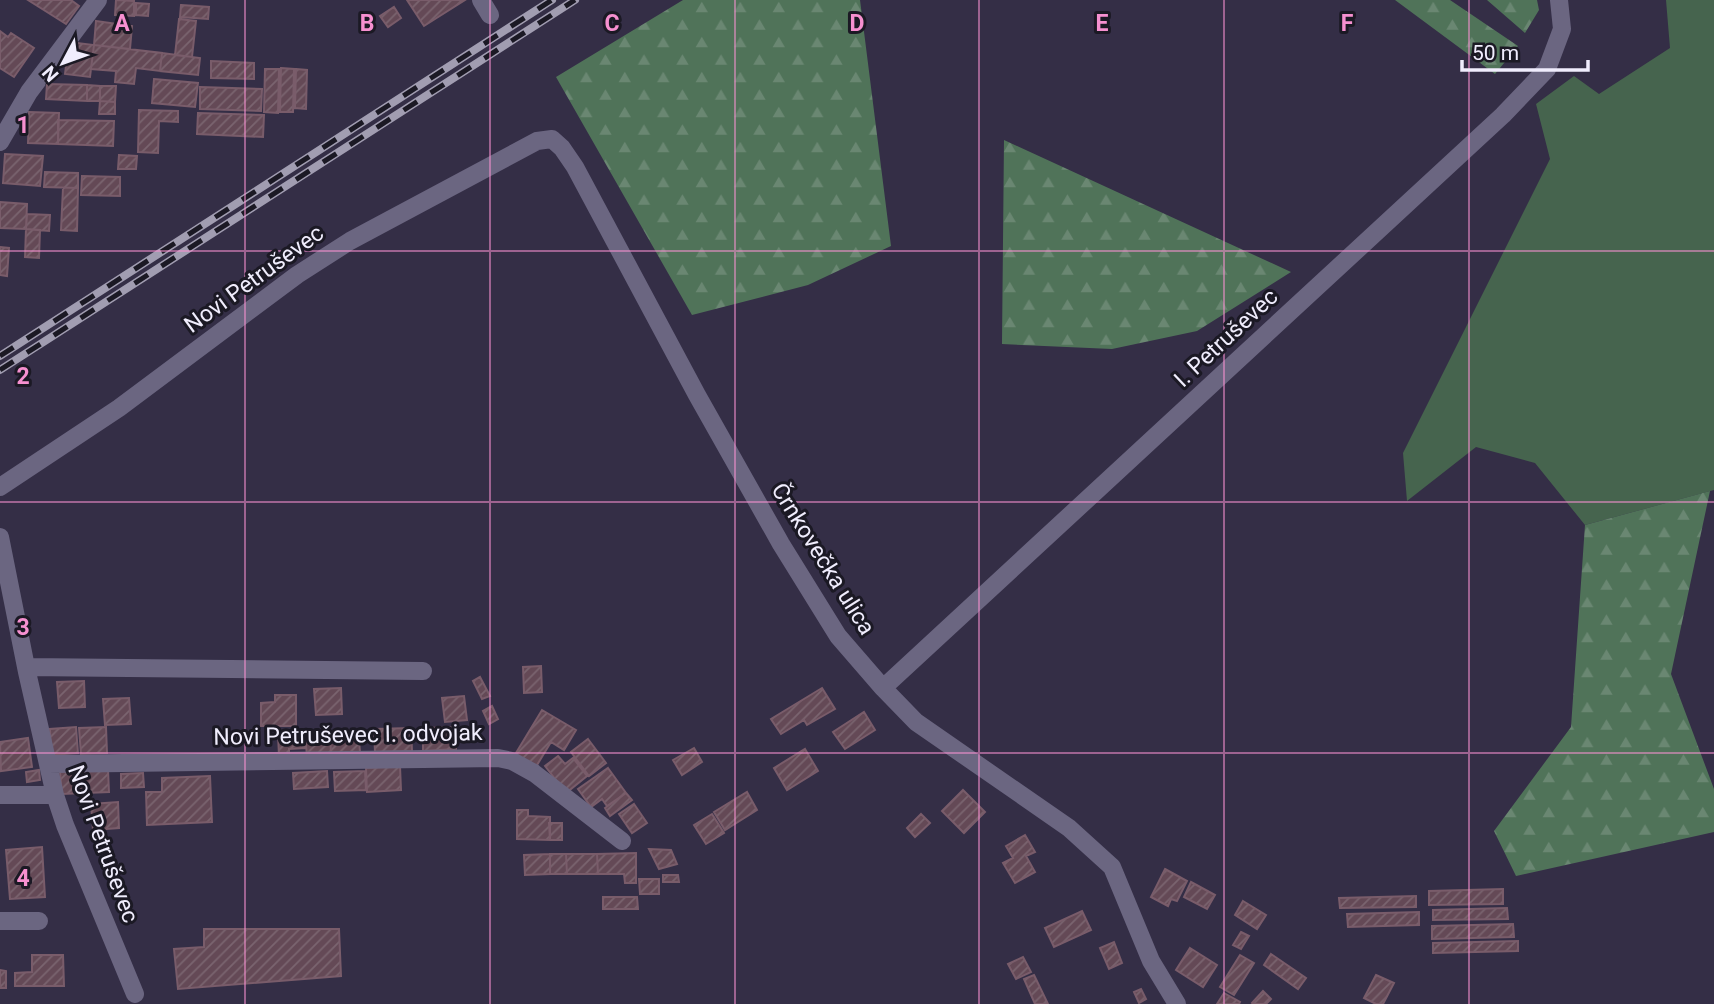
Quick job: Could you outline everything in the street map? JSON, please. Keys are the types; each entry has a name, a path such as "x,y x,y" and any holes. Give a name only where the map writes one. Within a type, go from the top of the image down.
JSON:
{"street":[{"path":"0,142 29,92 98,0"},
{"name":"I. Petruševec","path":"883,688 1503,115 1547,69 1562,29 1559,0"},
{"name":"Črnkovečka ulica","path":"552,139 575,167 697,395 781,544 838,636 916,722 1069,828 1112,867 1151,961 1177,1004"},
{"name":"Novi Petruševec","path":"0,487 119,408 297,275 350,241 537,141 552,139"},
{"name":"Novi Petruševec","path":"0,537 55,794 65,825 135,994"},
{"path":"26,667 423,671"},
{"name":"Novi Petruševec I. odvojak","path":"48,764 498,758 512,761 534,773 622,841"},
{"path":"0,795 55,794"},
{"path":"0,920 39,921"}],"green space":[{"path":"683,0 860,0 891,246 808,285 692,315 556,77"},
{"path":"1395,0 1450,0 1518,46 1495,74"},
{"path":"1487,0 1537,0 1539,10 1525,33"},
{"path":"1666,0 1714,0 1714,490 1585,525 1535,463 1476,447 1407,501 1403,453 1550,159 1536,104 1574,76 1599,94 1670,48"},
{"path":"1004,140 1291,272 1197,331 1112,349 1002,344"},
{"path":"1710,491 1671,674 1714,789 1714,832 1516,876 1494,831 1571,727 1585,525"}],"building":[{"path":"28,0 71,0 79,6 66,24"},
{"path":"116,0 134,1 134,16 115,15"},
{"path":"407,0 465,0 424,26"},
{"path":"136,3 149,4 148,16 136,15"},
{"path":"181,5 209,7 208,19 180,17"},
{"path":"394,7 401,18 388,27 380,16"},
{"path":"179,19 196,21 192,57 175,55"},
{"path":"96,21 132,26 130,49 94,45"},
{"path":"0,31 8,37 11,33 34,48 14,77 0,68"},
{"path":"69,42 94,45 90,77 65,74"},
{"path":"94,45 162,53 160,71 136,68 134,84 115,82 116,71 91,69"},
{"path":"162,53 200,58 198,75 160,71"},
{"path":"211,61 254,63 254,79 211,78"},
{"path":"281,68 294,69 293,112 280,112"},
{"path":"265,69 279,69 278,113 264,112"},
{"path":"296,69 307,70 306,109 295,108"},
{"path":"154,79 198,83 195,107 152,103"},
{"path":"47,84 87,85 87,101 46,99"},
{"path":"87,85 100,86 100,101 87,101"},
{"path":"100,86 116,86 115,102 100,101"},
{"path":"200,87 262,89 261,111 200,109"},
{"path":"100,101 115,102 115,114 99,114"},
{"path":"139,110 178,111 178,122 159,121 158,153 138,152"},
{"path":"29,112 59,113 58,144 28,143"},
{"path":"198,113 264,115 263,137 197,134"},
{"path":"58,120 114,121 113,146 58,144"},
{"path":"5,154 43,156 40,186 3,183"},
{"path":"119,155 137,156 136,169 118,169"},
{"path":"45,172 78,173 78,188 44,187"},
{"path":"82,176 120,177 120,196 81,195"},
{"path":"63,188 78,188 77,231 61,230"},
{"path":"0,202 27,204 26,229 0,228"},
{"path":"27,214 50,215 49,231 26,229"},
{"path":"26,229 40,230 39,258 25,257"},
{"path":"0,247 9,248 7,276 0,275"},
{"path":"541,666 542,692 524,693 523,667"},
{"path":"480,677 490,696 482,699 473,681"},
{"path":"84,681 85,707 59,708 57,682"},
{"path":"341,688 342,714 316,715 314,689"},
{"path":"822,688 835,709 807,725 804,720 781,734 771,719"},
{"path":"275,695 296,695 296,726 261,726 261,703 275,702"},
{"path":"464,696 467,720 445,722 442,698"},
{"path":"129,698 131,724 105,725 103,699"},
{"path":"492,706 498,719 489,724 483,711"},
{"path":"542,710 576,730 564,750 551,742 534,770 513,758"},
{"path":"864,712 875,730 845,749 833,732"},
{"path":"76,727 78,753 51,755 50,729"},
{"path":"106,727 107,753 81,754 79,728"},
{"path":"455,727 456,749 423,751 423,728"},
{"path":"411,728 412,751 375,752 374,729"},
{"path":"358,730 360,752 331,754 330,732"},
{"path":"304,732 305,748 289,749 289,756 279,756 278,734"},
{"path":"330,732 331,754 307,756 305,734"},
{"path":"28,738 32,767 1,771 0,742"},
{"path":"588,739 606,763 589,776 571,752"},
{"path":"694,748 702,762 682,775 673,760"},
{"path":"805,749 818,771 787,790 774,768"},
{"path":"558,756 565,764 573,758 587,776 566,793 545,766"},
{"path":"400,766 401,790 367,792 366,768"},
{"path":"608,768 626,793 607,806 602,799 591,807 578,789"},
{"path":"108,769 109,792 62,794 60,772"},
{"path":"39,770 40,780 27,782 26,772"},
{"path":"327,771 328,787 294,789 293,773"},
{"path":"365,771 366,790 335,791 334,772"},
{"path":"143,773 144,787 121,788 121,774"},
{"path":"210,776 212,822 147,825 146,792 162,792 162,778"},
{"path":"963,790 985,812 964,833 942,811"},
{"path":"747,792 757,810 725,830 714,812"},
{"path":"626,793 632,800 610,816 605,808"},
{"path":"118,802 119,828 93,830 91,804"},
{"path":"634,804 647,823 632,833 619,814"},
{"path":"517,810 528,810 528,816 550,817 550,840 517,839"},
{"path":"712,814 724,833 706,844 694,825"},
{"path":"921,814 930,823 915,837 907,828"},
{"path":"549,823 562,823 562,840 550,840"},
{"path":"1025,835 1035,852 1026,856 1035,872 1015,883 1003,863 1013,858 1006,846"},
{"path":"42,847 45,897 10,899 6,850"},
{"path":"649,849 671,850 677,864 659,869"},
{"path":"636,853 636,883 625,883 624,874 598,874 597,854"},
{"path":"550,854 566,854 567,874 550,874"},
{"path":"550,854 550,874 525,875 524,855"},
{"path":"566,854 597,854 598,874 567,874"},
{"path":"1165,869 1187,881 1177,901 1171,899 1168,906 1151,897"},
{"path":"663,875 678,875 679,882 663,882"},
{"path":"639,879 659,879 659,894 640,894"},
{"path":"1191,882 1215,895 1207,909 1184,897"},
{"path":"1503,889 1503,904 1429,905 1429,891"},
{"path":"1416,896 1416,907 1340,908 1339,898"},
{"path":"603,897 637,897 638,909 603,909"},
{"path":"1243,901 1266,915 1257,929 1235,915"},
{"path":"1507,908 1508,919 1433,920 1433,910"},
{"path":"1082,911 1091,930 1054,947 1045,928"},
{"path":"1419,912 1419,925 1348,927 1347,914"},
{"path":"1513,924 1514,937 1432,939 1432,926"},
{"path":"204,929 339,929 341,976 178,989 174,949 204,947"},
{"path":"1241,932 1249,936 1241,949 1233,945"},
{"path":"1518,941 1518,951 1433,953 1433,943"},
{"path":"1114,942 1122,963 1109,969 1100,948"},
{"path":"1190,948 1217,965 1203,987 1176,970"},
{"path":"1271,954 1306,978 1298,989 1264,965"},
{"path":"32,955 63,955 64,986 15,986 15,973 32,972"},
{"path":"1240,955 1254,963 1234,995 1220,987"},
{"path":"1023,957 1031,972 1016,979 1008,964"},
{"path":"0,970 6,971 6,988 0,988"},
{"path":"1034,975 1048,1004 1035,1004 1024,979"},
{"path":"1376,975 1394,983 1383,1004 1376,1004 1364,998"},
{"path":"1141,989 1146,999 1139,1003 1134,992"},
{"path":"1263,991 1271,999 1266,1004 1253,1004 1252,1003"},
{"path":"1224,993 1240,1002 1239,1004 1217,1004"}],"railway":[{"path":"0,356 552,0"},
{"path":"0,370 575,0"}]}
